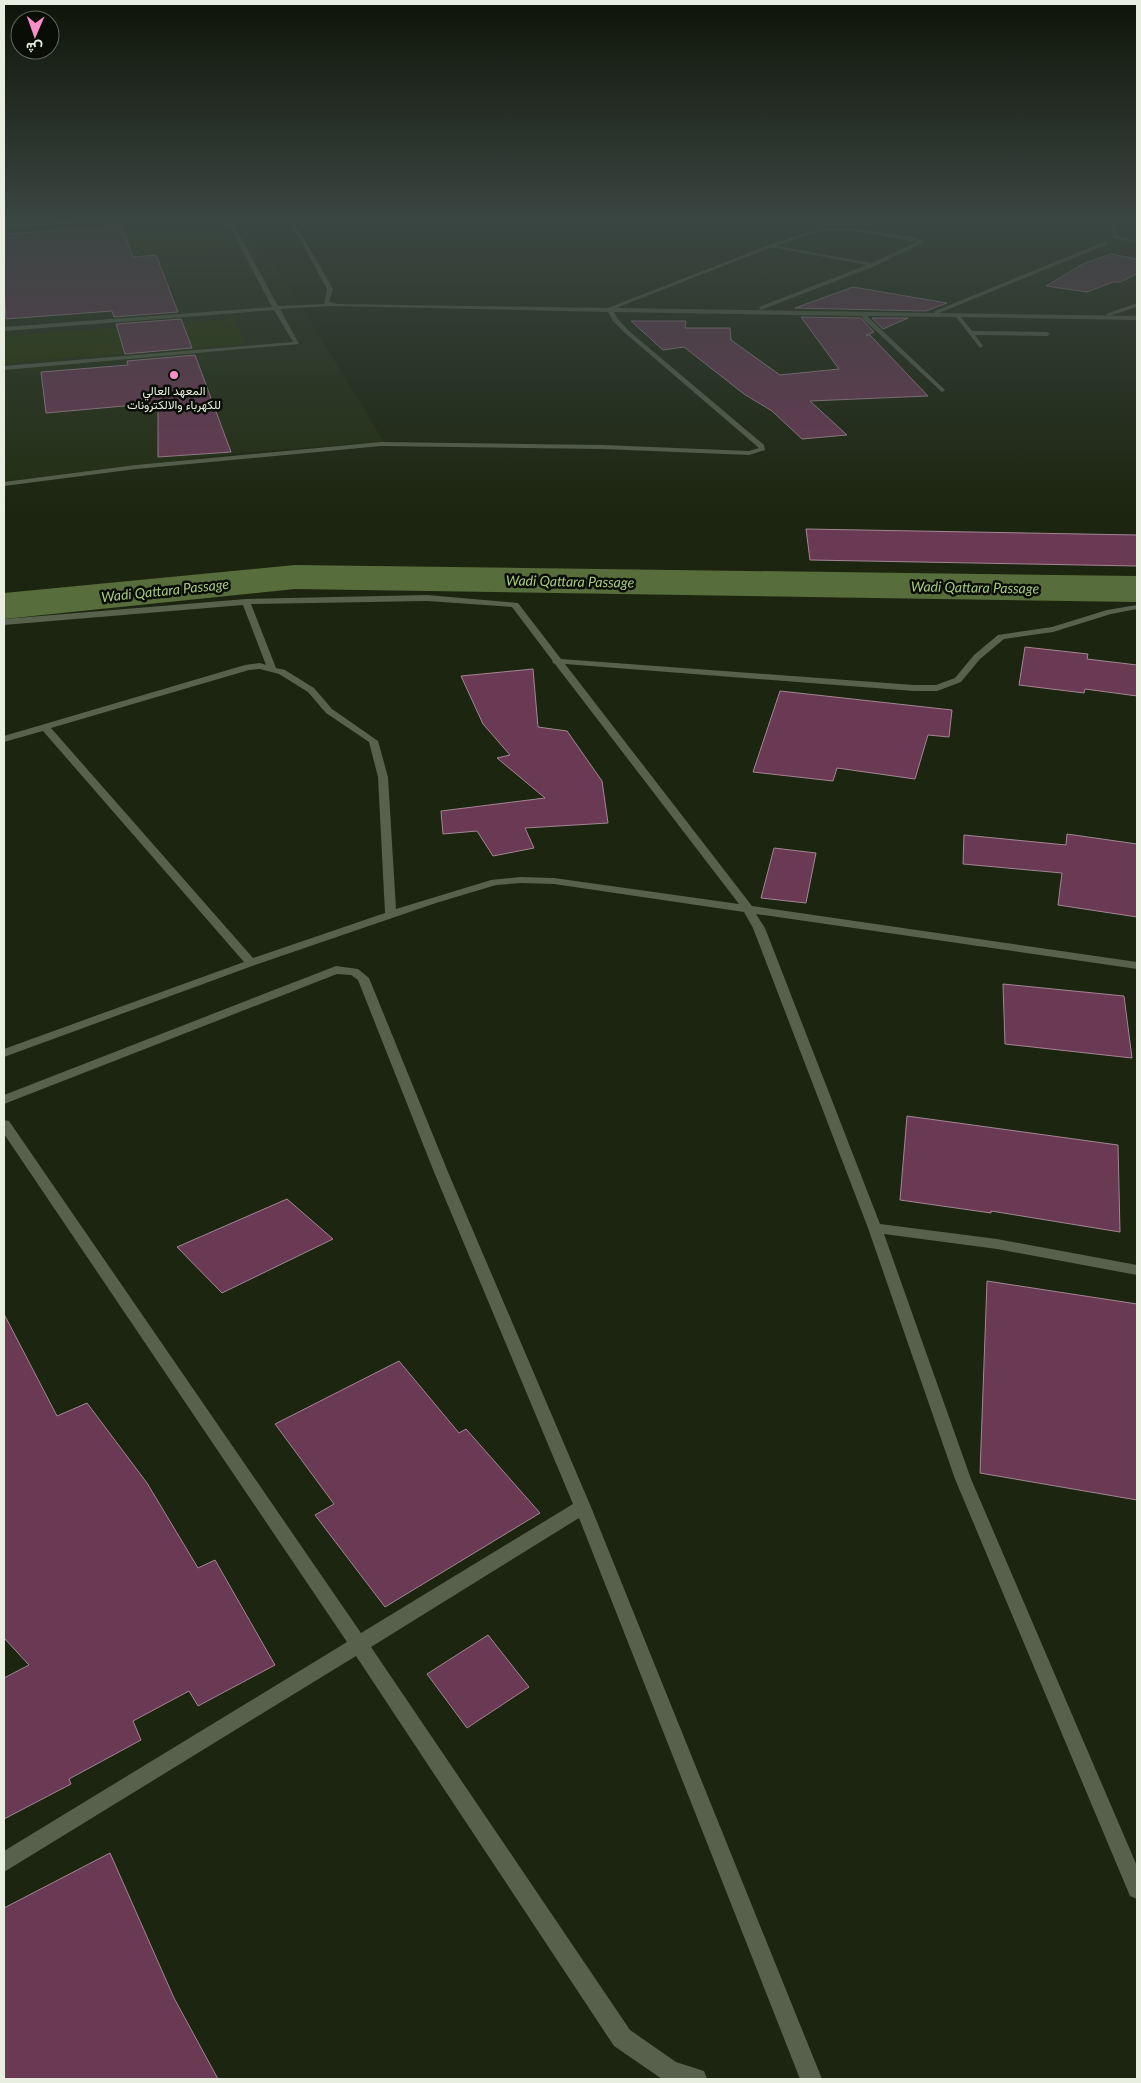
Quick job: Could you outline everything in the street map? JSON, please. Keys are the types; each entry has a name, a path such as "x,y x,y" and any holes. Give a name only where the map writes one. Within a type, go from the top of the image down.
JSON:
{"street":[{"path":"4,330 150,318"},
{"path":"4,368 297,344 282,318"},
{"path":"4,484 136,467 381,444 585,446 749,453 763,449 762,446 627,332 614,318"},
{"path":"865,318 942,390"},
{"path":"958,318 980,346"},
{"path":"970,333 1047,334"},
{"path":"4,622 246,602 427,598 514,605 747,907 759,928 875,1228 963,1479 1137,1888"},
{"path":"246,602 272,668"},
{"path":"556,661 914,688 938,688 958,680 977,657 1001,637 1052,629 1110,612 1137,607"},
{"path":"4,739 248,667 272,668 311,690 329,711 373,742 383,777 392,915"},
{"path":"46,728 251,963"},
{"path":"4,1053 251,963 495,882 521,880 554,881 747,907 1137,965"},
{"path":"4,1100 336,970 354,972 363,978 441,1172 583,1507 811,2079"},
{"path":"4,1124 359,1645 622,2038 671,2072 696,2079"},
{"path":"875,1228 997,1244 1137,1270"},
{"path":"4,1862 583,1507"}],"shaded area":[{"name":"المعهد العالي للكهرباء والالكترونات","path":"4,318 309,318 384,442 239,453 4,484"},
{"path":"234,319 246,344 5,363 4,336"}],"building":[{"path":"802,318 861,318 874,332 866,335 870,335 928,396 810,401 847,435 802,439 772,411 744,394 684,347 663,350 631,321 686,321 685,328 730,328 731,340 780,375 839,369"},
{"path":"872,318 908,318 883,329"},
{"path":"181,319 192,348 125,354 116,324"},
{"path":"195,355 231,452 158,457 158,403 46,413 41,372 128,365 127,361"},
{"path":"806,529 1137,535 1137,566 810,560"},
{"path":"1025,647 1088,654 1087,659 1137,665 1137,696 1085,689 1084,693 1019,685"},
{"path":"533,669 538,727 567,731 602,781 608,823 525,828 534,848 493,856 477,831 443,834 441,811 545,798 497,758 510,755 483,724 461,676"},
{"path":"780,691 952,710 949,737 928,735 915,779 837,768 833,781 753,772"},
{"path":"1067,834 1137,844 1137,917 1058,905 1062,873 963,864 964,835 1066,845"},
{"path":"774,848 816,853 806,903 761,898"},
{"path":"1003,984 1124,996 1132,1058 1005,1044"},
{"path":"907,1116 1118,1145 1120,1232 991,1211 991,1213 900,1200"},
{"path":"287,1199 333,1239 222,1293 177,1247"},
{"path":"987,1281 1137,1304 1137,1500 980,1473"},
{"path":"4,1314 57,1416 87,1403 147,1483 198,1568 215,1560 275,1665 198,1706 189,1691 133,1721 141,1740 69,1779 71,1784 4,1819 4,1678 29,1665 4,1638"},
{"path":"399,1361 459,1433 466,1429 540,1513 385,1607 315,1515 334,1504 275,1424"},
{"path":"488,1635 529,1687 467,1728 427,1674"},
{"path":"110,1853 174,1998 218,2079 4,2079 4,1908"}],"waterway":[{"name":"Wadi Qattara Passage","path":"4,606 295,577 1137,589"}],"place":[{"name":"المعهد العالي للكهرباء والالكترونات","path":"174,375"}]}
